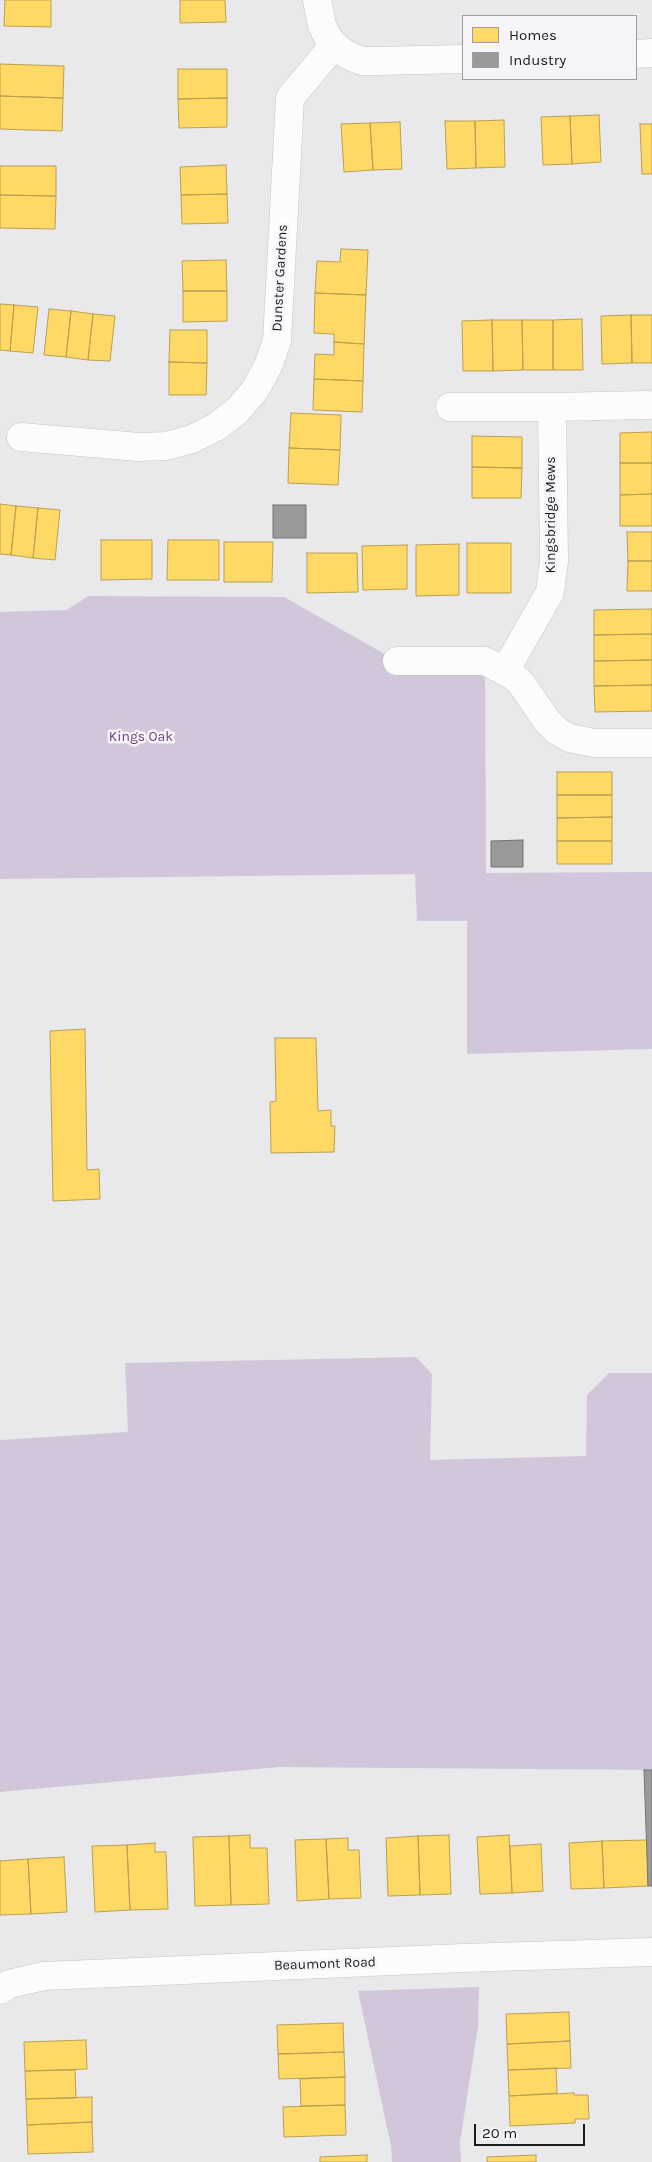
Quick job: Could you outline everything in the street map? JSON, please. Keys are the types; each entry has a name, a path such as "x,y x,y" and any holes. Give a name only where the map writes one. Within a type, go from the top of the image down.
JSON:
{"street":[{"path":"317,0 322,25 334,45 347,55 362,61 462,59"},
{"name":"Dunster Gardens","path":"21,437 139,447 166,446 192,439 216,427 237,411 255,390 268,366 277,341 290,98 334,45"},
{"path":"637,54 652,53"},
{"path":"450,407 648,405"},
{"name":"Kingsbridge Mews","path":"505,670 550,592 554,561 552,406"},
{"path":"397,661 485,661 505,670 521,683 547,721 569,738 594,743 652,743"},
{"name":"Beaumont Road","path":"0,1990 9,1984 44,1976 652,1952"}],"green space":[{"name":"Kings Oak","path":"88,596 284,597 397,661 485,661 486,873 652,872 652,1049 467,1054 467,921 417,921 415,874 0,879 0,612 67,610"},
{"path":"416,1357 432,1374 430,1460 586,1456 587,1395 609,1373 652,1373 652,1770 280,1767 0,1792 0,1440 128,1432 125,1363"},
{"path":"479,1987 478,2026 460,2142 461,2162 392,2162 391,2146 358,1991"}],"building: Homes":[{"path":"5,0 51,0 51,27 4,26"},
{"path":"180,0 225,0 226,22 180,23"},
{"path":"0,64 64,66 63,98 0,96"},
{"path":"178,69 227,69 227,98 178,99"},
{"path":"0,96 63,98 62,131 0,129"},
{"path":"227,98 227,127 179,128 178,99"},
{"path":"599,115 601,162 572,164 570,116"},
{"path":"570,116 572,164 543,165 541,117"},
{"path":"504,120 505,167 476,168 475,121"},
{"path":"445,121 475,121 476,168 447,169"},
{"path":"400,122 402,169 373,170 370,123"},
{"path":"370,123 373,170 344,172 341,124"},
{"path":"640,124 652,124 652,174 642,174"},
{"path":"226,165 227,194 181,195 180,167"},
{"path":"0,166 56,166 56,196 0,195"},
{"path":"227,194 228,223 182,224 181,195"},
{"path":"0,195 56,196 55,229 0,228"},
{"path":"341,249 368,250 366,295 315,293 317,261 340,262"},
{"path":"226,260 227,291 183,291 182,261"},
{"path":"183,291 227,291 227,321 183,322"},
{"path":"315,293 366,295 364,344 334,342 334,334 314,333"},
{"path":"0,304 14,305 10,351 0,350"},
{"path":"14,305 38,307 33,353 10,351"},
{"path":"49,309 71,311 66,357 44,355"},
{"path":"71,311 93,314 88,360 66,357"},
{"path":"93,314 115,316 110,361 88,360"},
{"path":"631,315 632,363 602,364 601,316"},
{"path":"631,315 652,315 652,363 632,363"},
{"path":"582,319 583,370 553,370 553,320"},
{"path":"492,320 493,371 463,371 462,321"},
{"path":"492,320 522,320 523,370 493,371"},
{"path":"522,320 553,320 553,370 523,370"},
{"path":"170,330 207,330 207,363 169,362"},
{"path":"334,342 364,344 363,381 314,379 315,354 334,355"},
{"path":"169,362 207,363 206,395 169,395"},
{"path":"314,379 363,381 362,412 313,410"},
{"path":"291,413 341,415 340,450 289,448"},
{"path":"652,432 652,463 620,463 620,433"},
{"path":"472,436 522,437 522,468 472,467"},
{"path":"289,448 340,450 338,485 288,483"},
{"path":"620,463 652,463 652,494 620,495"},
{"path":"472,467 522,468 521,498 472,498"},
{"path":"652,494 652,526 620,526 620,495"},
{"path":"0,504 16,506 11,555 0,554"},
{"path":"16,506 38,508 33,558 11,555"},
{"path":"38,508 60,510 55,560 33,558"},
{"path":"627,532 652,532 652,561 628,561"},
{"path":"101,540 152,540 152,579 101,580"},
{"path":"168,540 219,540 219,580 167,580"},
{"path":"224,542 273,542 272,582 224,582"},
{"path":"467,543 511,543 511,593 467,593"},
{"path":"459,544 459,595 416,596 416,545"},
{"path":"407,545 407,589 363,590 362,546"},
{"path":"307,553 357,553 358,592 307,593"},
{"path":"628,561 652,561 652,591 627,591"},
{"path":"652,609 652,634 594,635 594,610"},
{"path":"652,634 652,660 594,661 594,635"},
{"path":"652,660 652,685 594,686 594,661"},
{"path":"652,685 652,711 595,712 594,686"},
{"path":"557,772 612,772 612,795 557,795"},
{"path":"557,795 612,795 612,817 557,818"},
{"path":"612,817 612,841 557,841 557,818"},
{"path":"557,841 612,841 612,864 557,864"},
{"path":"85,1029 87,1170 99,1169 100,1199 53,1201 50,1031"},
{"path":"275,1038 316,1038 318,1111 331,1110 331,1126 335,1126 334,1152 271,1153 270,1102 276,1101"},
{"path":"250,1835 250,1848 267,1848 269,1904 231,1905 229,1836"},
{"path":"449,1835 451,1894 420,1895 418,1836"},
{"path":"509,1835 512,1893 480,1894 477,1837"},
{"path":"229,1836 231,1905 195,1906 193,1837"},
{"path":"418,1836 420,1895 388,1896 386,1838"},
{"path":"348,1838 348,1850 359,1850 361,1898 329,1899 326,1839"},
{"path":"326,1839 329,1899 297,1901 295,1840"},
{"path":"647,1840 648,1886 604,1888 602,1841"},
{"path":"602,1841 604,1888 571,1889 569,1843"},
{"path":"155,1843 155,1852 166,1852 168,1909 130,1910 127,1845"},
{"path":"541,1844 543,1891 512,1893 510,1846"},
{"path":"127,1845 130,1910 95,1912 92,1846"},
{"path":"64,1857 67,1912 31,1914 28,1859"},
{"path":"28,1859 31,1914 0,1915 0,1861"},
{"path":"569,2012 570,2041 507,2044 506,2014"},
{"path":"343,2023 344,2052 278,2054 277,2025"},
{"path":"86,2040 87,2069 25,2071 24,2042"},
{"path":"570,2041 571,2068 508,2070 507,2044"},
{"path":"344,2052 345,2077 279,2079 278,2054"},
{"path":"556,2068 557,2093 509,2096 508,2070"},
{"path":"75,2070 76,2098 26,2099 25,2071"},
{"path":"345,2077 345,2105 301,2106 300,2079"},
{"path":"574,2093 574,2095 588,2095 589,2119 575,2119 575,2123 510,2126 509,2096"},
{"path":"92,2097 92,2122 27,2125 26,2099"},
{"path":"345,2105 346,2135 284,2137 283,2107"},
{"path":"92,2122 93,2152 28,2154 27,2125"},
{"path":"367,2155 367,2162 320,2162 320,2157"},
{"path":"536,2155 536,2162 487,2162 487,2157"}],"building: Industry":[{"path":"273,505 306,505 306,538 273,538"},
{"path":"523,840 523,867 491,867 491,841"},
{"path":"644,1770 652,1770 652,1886 648,1886"}]}
